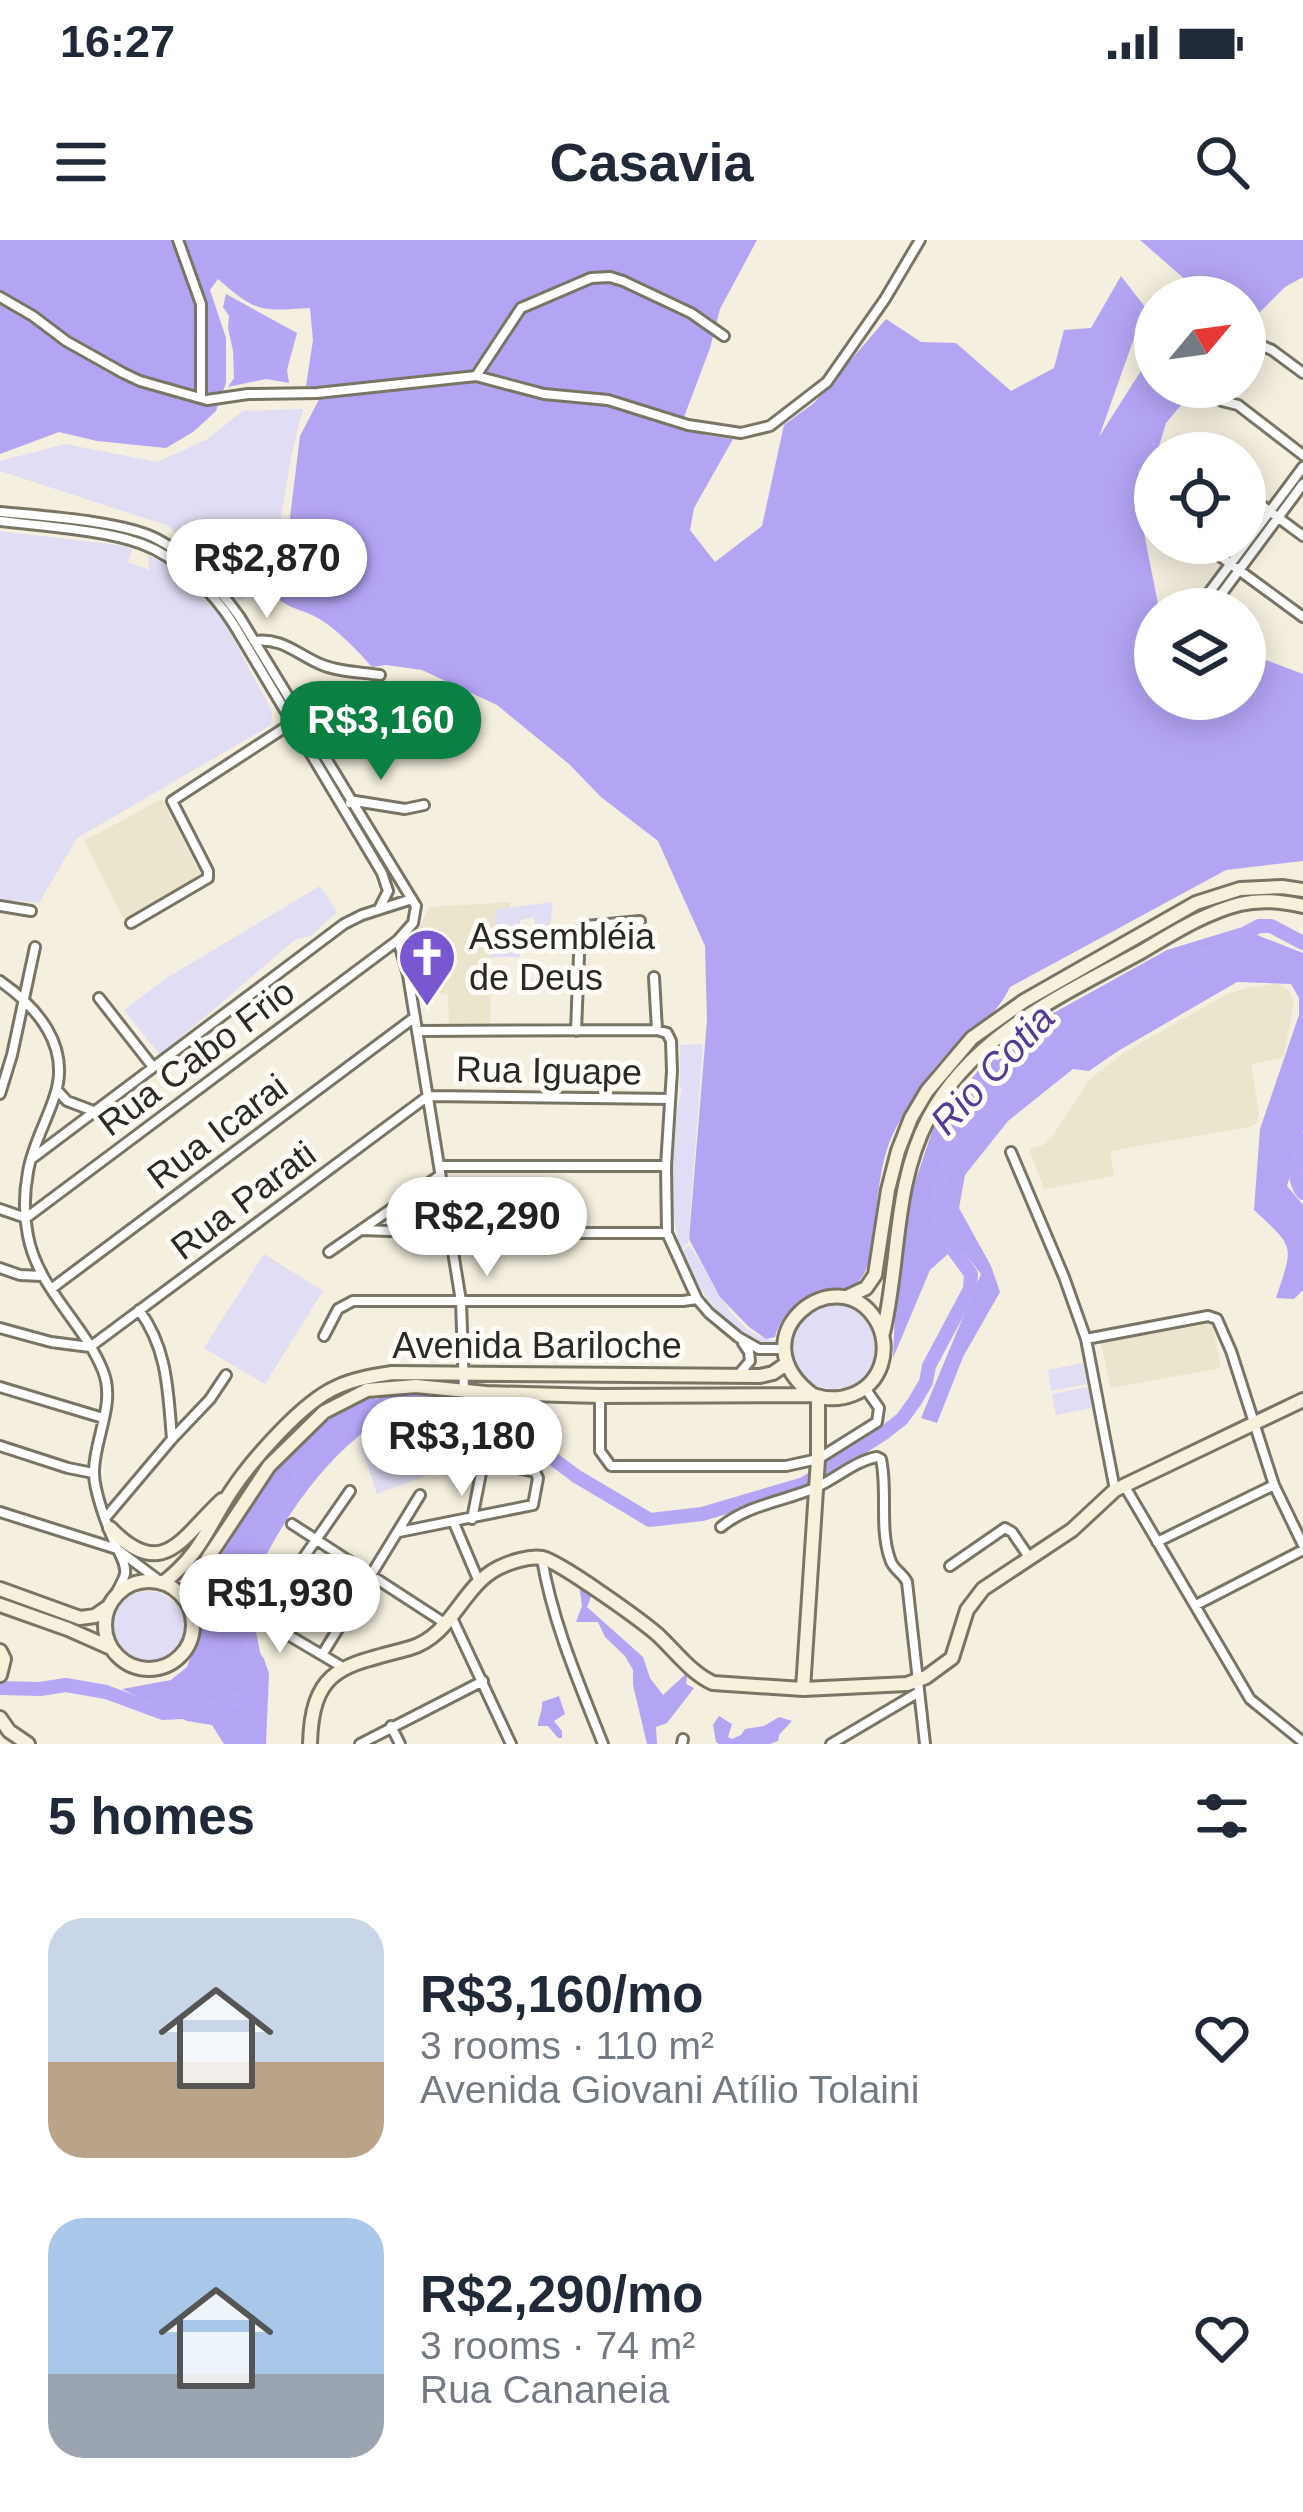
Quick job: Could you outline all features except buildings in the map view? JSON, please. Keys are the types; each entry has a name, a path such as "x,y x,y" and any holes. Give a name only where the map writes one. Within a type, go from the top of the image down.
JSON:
{"main road":[{"path":"1303,890 1240,889 1196,903 1024,1001 972,1038 911,1118 888,1190 875,1275 866,1288 846,1298 819,1299 797,1312 790,1323 783,1348 794,1378 815,1396 834,1400 865,1388 880,1370 899,1213 917,1144 942,1096 981,1051 1034,1012 1219,910 1259,901 1303,906"},
{"path":"846,1298 869,1311 883,1335"},
{"name":"Avenida Bariloche","path":"162,1582 199,1548 232,1491 293,1420 334,1388 392,1373 767,1375 786,1364"},
{"name":"Avenida Bariloche","path":"191,1612 190,1598 200,1571 269,1466 324,1412 350,1397 384,1387 601,1396 815,1396"},
{"path":"802,1689 817,1464 815,1396"},
{"path":"310,1744 313,1707 326,1682 381,1654 430,1640 479,1583 501,1567 542,1558 578,1577 653,1631 700,1678 724,1685 802,1689 919,1686 952,1658 974,1598 994,1580 1072,1530 1120,1487 1300,1404"},
{"path":"108,1523 138,1552 163,1552 232,1491"},
{"path":"0,1589 80,1618 94,1616 131,1585 162,1582 184,1599 193,1622 189,1643 177,1660 147,1670 127,1664 112,1649 68,1629 0,1605"},
{"path":"111,1602 105,1628 112,1649"},
{"path":"0,1651 4,1659 0,1675"},
{"path":"0,1718 28,1744"}],"street":[{"path":"178,240 201,304 201,398"},
{"path":"0,297 123,373 213,401 260,392 317,393 476,376 544,394 608,400 722,433 754,432 788,415 827,382 920,240"},
{"path":"476,376 520,308 600,276 622,281 676,307 724,336"},
{"path":"1266,347 1303,373"},
{"path":"1242,408 1303,455"},
{"path":"1226,588 1303,466"},
{"path":"1266,524 1303,484"},
{"path":"1266,509 1303,536"},
{"path":"0,512 117,527 155,538 185,559 224,596 296,720"},
{"path":"0,521 134,542 162,555 224,609 414,903 413,922 398,940 408,975 461,1301 464,1392"},
{"path":"1231,564 1303,617"},
{"path":"254,641 282,643 323,666 380,675"},
{"path":"130,922 208,878 172,801 296,720"},
{"path":"348,804 424,806"},
{"path":"348,804 387,883 379,909"},
{"path":"31,1159 332,933 379,909 414,903"},
{"path":"0,905 31,911"},
{"path":"576,1031 582,927 640,921"},
{"name":"Rua Cabo Frio","path":"26,1218 398,940"},
{"path":"0,1094 35,946"},
{"path":"653,977 657,1030"},
{"path":"0,981 40,1015 52,1040 59,1073 27,1174 26,1218 31,1250 42,1276 90,1347 107,1382 93,1473 124,1561 125,1573 111,1602"},
{"path":"99,998 153,1066"},
{"name":"Rua Icarai","path":"51,1289 415,1016"},
{"path":"417,1031 663,1030 669,1036 672,1072 667,1233 709,1313 759,1349 783,1348"},
{"path":"57,1090 67,1101 95,1112"},
{"name":"Rua Iguape","path":"428,1096 670,1099"},
{"name":"Rua Parati","path":"90,1347 428,1096"},
{"path":"1011,1152 1086,1339 1120,1487 1255,1705 1303,1742"},
{"path":"328,1252 439,1171 666,1166"},
{"path":"0,1209 26,1218"},
{"path":"392,1209 400,1232"},
{"path":"361,1230 667,1233"},
{"path":"0,1268 42,1276"},
{"path":"324,1336 338,1309 353,1301 698,1299"},
{"path":"140,1310 161,1352 172,1439"},
{"path":"1086,1339 1208,1316 1222,1328 1274,1485 1303,1548 1196,1604"},
{"path":"0,1328 90,1347"},
{"path":"738,1337 751,1357 739,1374"},
{"path":"108,1523 226,1375"},
{"path":"0,1388 103,1418"},
{"path":"601,1396 600,1451 610,1466 786,1466 817,1464 880,1418 865,1388"},
{"path":"399,1532 531,1507 538,1478 535,1472 474,1468 454,1420"},
{"path":"0,1446 93,1473"},
{"path":"721,1527 877,1457 883,1466 890,1563 906,1577 925,1744"},
{"path":"472,1519 482,1468"},
{"path":"1157,1542 1274,1485"},
{"path":"345,1669 273,1626 268,1613 350,1491"},
{"path":"322,1655 420,1495"},
{"path":"0,1512 117,1549 162,1582"},
{"path":"454,1523 479,1583"},
{"path":"292,1524 449,1620 512,1744"},
{"path":"950,1566 1002,1529 1012,1532 1029,1556"},
{"path":"542,1558 559,1632 603,1744"},
{"path":"360,1744 483,1681"},
{"path":"831,1744 919,1686"},
{"path":"391,1726 400,1744"}],"shaded area":[{"path":"0,240 757,240 720,309 681,425 733,439 694,508 690,530 715,562 762,526 784,425 814,403 886,319 921,342 956,343 1011,391 1054,368 1064,330 1091,328 1121,276 1134,293 1134,338 1099,437 1134,382 1134,408 1178,408 1163,432 1134,432 1134,564 1150,564 1155,588 1134,588 1134,720 1266,720 1266,660 1303,674 1303,861 1226,870 1010,987 990,1016 933,1070 896,1128 883,1167 865,1272 846,1289 795,1306 775,1337 766,1339 720,1297 689,1239 707,1020 705,946 658,841 497,705 422,670 372,667 326,623 273,594 288,534 300,436 325,388 306,386 313,340 310,308 260,307 218,279 210,290 226,338 226,383 216,411 193,432 166,448 59,432 0,454"},
{"path":"1140,240 1303,240 1303,277 1266,306 1266,276 1181,276"},
{"path":"226,294 297,333 287,370 289,383 266,379 228,387 234,378 229,316 223,307"},
{"path":"303,409 269,587 239,601 169,526 0,471 0,461 65,444 157,462 206,440 243,411"},
{"path":"0,531 133,547 128,562 149,570 148,555 168,565 221,616 272,711 271,725 77,838 39,903 0,899"},
{"path":"162,799 201,875 125,921 84,841"},
{"path":"320,886 337,912 311,936 296,939 160,1055 124,1010 165,979"},
{"path":"510,902 512,954 491,958 490,1026 449,1025 448,995 419,990 413,941 429,907"},
{"path":"553,902 550,926 536,926 534,917 520,920 520,957 491,957 497,909"},
{"path":"1239,928 1303,953 1303,1130 1287,1186 1303,1205 1303,1290 1294,1299 1276,1298 1287,1248 1254,1210 1260,1129 1299,1015 1299,998 1291,984 1237,982 1089,1071 1073,1069 1008,1121 965,1175 959,1208 1000,1292 963,1357 937,1423 921,1418 981,1274 958,1245 930,1270 893,1358 896,1286 908,1203 935,1123 987,1060 1041,1020 1167,950"},
{"path":"1279,984 1289,990 1294,1003 1284,1055 1251,1064 1257,1123 1110,1151 1114,1176 1044,1189 1029,1149 1052,1137 1090,1079 1125,1052 1225,995"},
{"path":"703,1044 688,1243 681,1250 672,1170 682,1089 680,1045"},
{"path":"426,1190 437,1206 436,1226 415,1229 402,1222 400,1213"},
{"path":"689,1245 734,1316 760,1336 776,1341 766,1347 715,1308 682,1252"},
{"path":"264,1254 323,1291 265,1384 204,1348"},
{"path":"834,1303 850,1306 864,1316 874,1330 874,1362 864,1376 850,1386 834,1389 818,1386 804,1376 794,1362 791,1346 794,1330 804,1316 818,1306"},
{"path":"1208,1324 1213,1327 1221,1368 1111,1388 1101,1343"},
{"path":"1083,1363 1087,1384 1051,1391 1048,1370"},
{"path":"1088,1387 1092,1408 1056,1415 1052,1394"},
{"path":"374,1396 383,1418 344,1449 311,1486 269,1549 250,1591 241,1625 269,1673 266,1744 224,1744 212,1725 187,1721 122,1689 171,1680 187,1667 201,1628 199,1592 274,1468 332,1417"},
{"path":"440,1415 457,1464 377,1494 360,1443"},
{"path":"579,1584 592,1594 587,1607 643,1657 663,1695 688,1672 686,1684 694,1688 667,1723 656,1727 657,1744 647,1744 633,1670 625,1656 605,1637 598,1622 576,1622 582,1606"},
{"path":"148,1591 174,1602 185,1628 174,1654 148,1665 122,1654 111,1628 122,1602"},
{"path":"559,1696 565,1714 554,1721 562,1738 548,1726 538,1726 542,1702"},
{"path":"719,1716 732,1724 728,1737 732,1739 779,1717 792,1721 778,1741 770,1744 719,1744 713,1725"}],"waterway":[{"name":"Rio Cotia","path":"0,1688 66,1685 106,1692 163,1713 201,1711 249,1696 256,1687 256,1667 237,1595 243,1580 304,1466 331,1438 392,1399 435,1396 471,1407 492,1423 529,1434 576,1476 650,1520 702,1514 804,1484 902,1419 926,1382 929,1366 970,1289 971,1274 935,1212 941,1177 950,1156 972,1129 1009,1105 1030,1084 1050,1044 1063,1030 1259,926 1271,926 1303,943"},
{"name":"Rio Cotia","path":"1303,1139 1296,1174 1303,1193"}],"place":[{"name":"Assembléia de Deus","path":"427,1008"}]}
